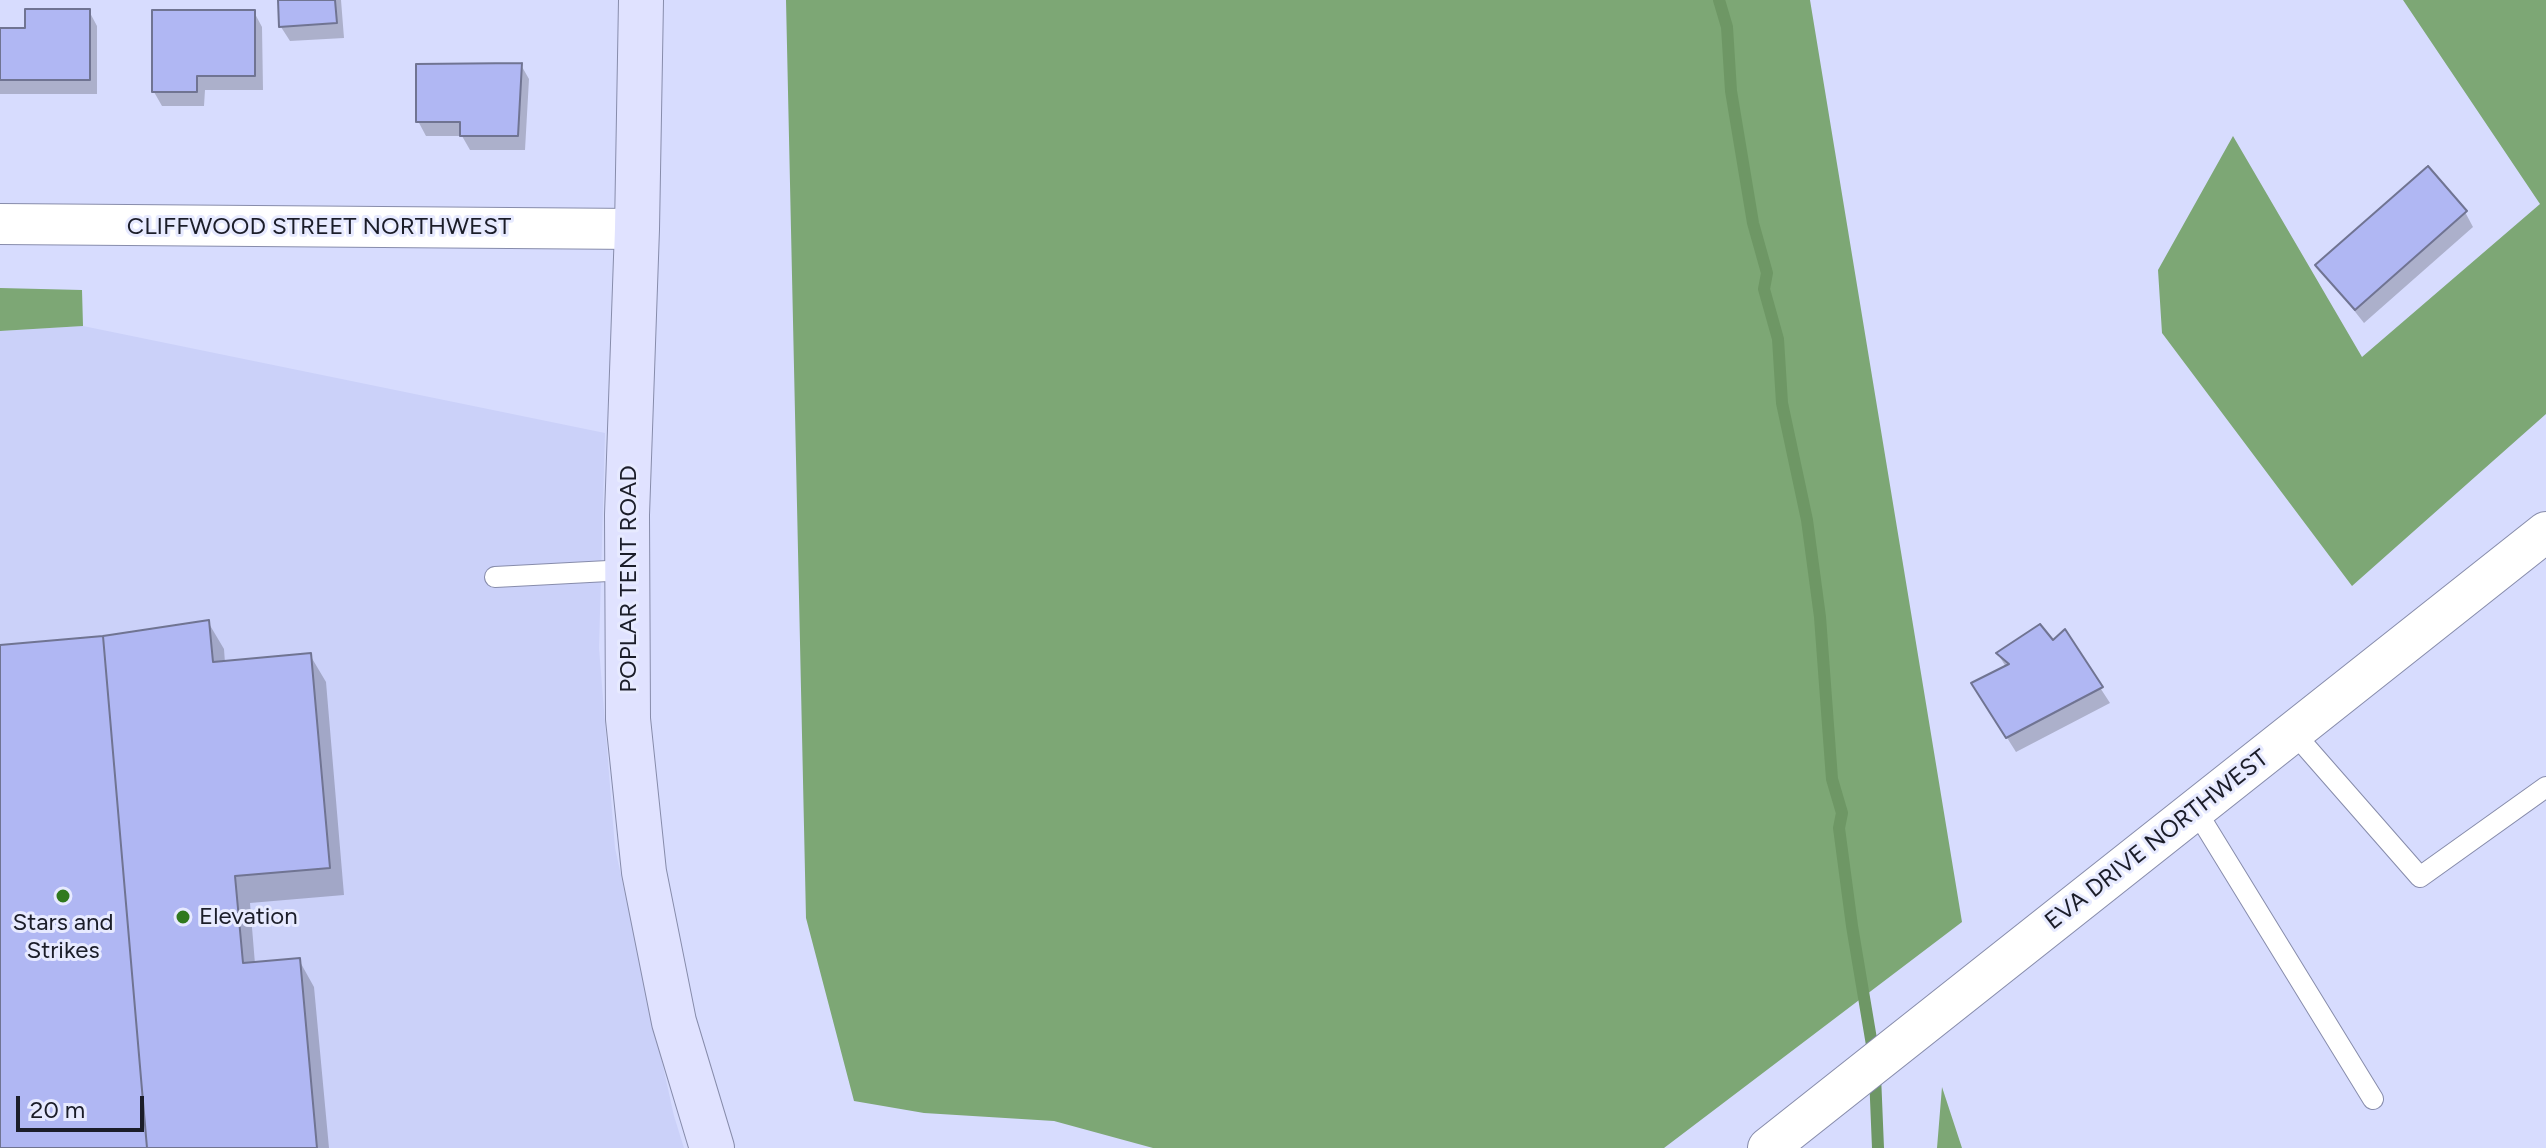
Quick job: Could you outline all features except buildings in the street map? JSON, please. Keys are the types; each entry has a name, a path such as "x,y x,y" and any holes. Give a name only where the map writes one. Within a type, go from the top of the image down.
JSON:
{"main road":[{"name":"POPLAR TENT ROAD","path":"641,0 627,570 628,719 644,872 674,1022 712,1148"}],"street":[{"name":"CLIFFWOOD STREET NORTHWEST","path":"0,224 637,229"},
{"name":"EVA DRIVE NORTHWEST","path":"1768,1148 2546,532"}],"lane":[{"path":"495,577 627,570"},
{"path":"2293,732 2420,877 2546,787"},
{"path":"2195,809 2373,1099"}],"shaded area":[{"path":"83,326 605,433 599,648 615,848 674,1116 684,1148 0,1148 0,331"}],"green space":[{"path":"786,0 1810,0 1962,922 1664,1148 1153,1148 1054,1121 924,1113 854,1101 806,918"},
{"path":"2403,0 2546,0 2546,414 2352,586 2162,333 2158,270 2233,136 2362,357 2540,204"},
{"path":"0,288 82,290 83,326 0,331"},
{"path":"1942,1087 1962,1148 1937,1148"}],"waterway":[{"path":"1719,0 1727,27 1731,91 1753,223 1767,273 1764,289 1778,339 1782,403 1807,520 1820,617 1832,779 1842,813 1839,828 1874,1057"},
{"path":"1875,1075 1878,1148"}],"place":[{"name":"Stars and Strikes","path":"63,896"},
{"name":"Elevation","path":"183,917"}]}
